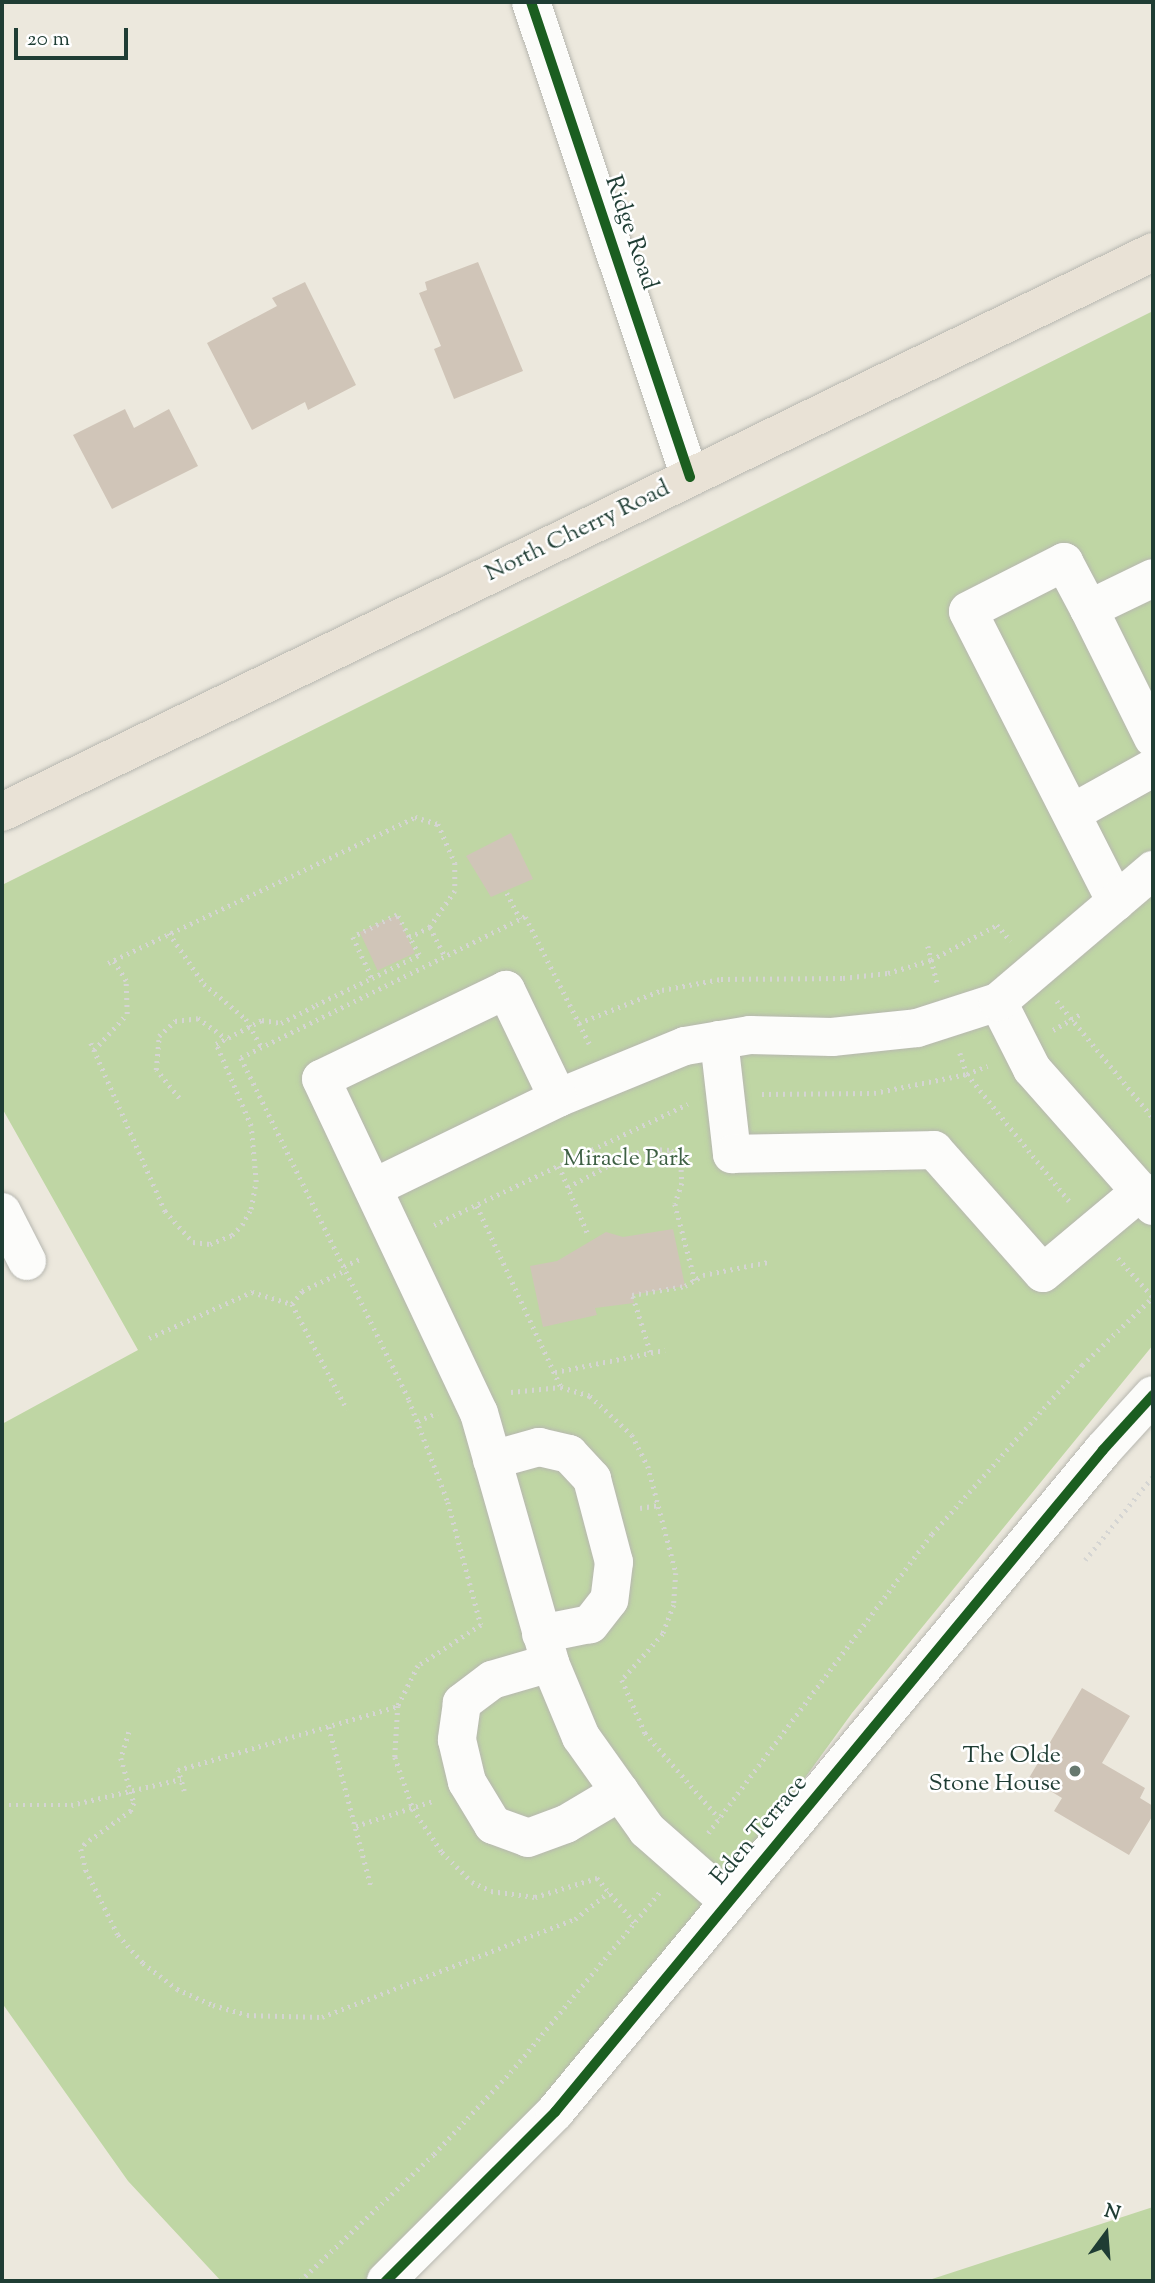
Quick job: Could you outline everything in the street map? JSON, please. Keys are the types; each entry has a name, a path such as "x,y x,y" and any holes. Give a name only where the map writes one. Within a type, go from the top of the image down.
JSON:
{"main road":[{"name":"North Cherry Road","path":"2,812 1153,252"}],"street":[{"name":"Ridge Road","path":"530,2 690,477"},
{"path":"1116,902 968,611 1064,562 1153,738"},
{"path":"1089,609 1153,578"},
{"path":"1072,813 1153,768"},
{"path":"373,1188 637,1062 719,1040 750,1035 832,1037 916,1028 998,1002 1153,870"},
{"path":"558,1098 506,990 321,1079 479,1413 545,1649 581,1737 647,1830 729,1902"},
{"path":"719,1040 732,1154 934,1150 1043,1273 1147,1198 1032,1069 998,1002"},
{"path":"2,1212 27,1261"},
{"name":"Eden Terrace","path":"386,2281 555,2112 1153,1395"},
{"path":"492,1460 539,1447 569,1454 592,1479 614,1562 610,1600 590,1624 492,1681 462,1703 457,1740 467,1782 493,1825 528,1838 566,1824 620,1792"}],"path":[{"path":"94,1050 127,1014 126,981 111,962 415,817 427,818 444,831 457,875 450,902 430,927 409,937"},
{"path":"507,893 520,919"},
{"path":"91,1043 165,1211 192,1242 210,1244 232,1235 242,1226 251,1209 256,1182 251,1126 216,1044 271,1019 281,1023 419,955 397,915 353,937 372,978"},
{"path":"579,1023 662,990 721,979 843,978 888,973 931,960 998,925 1014,945"},
{"path":"430,927 445,957"},
{"path":"169,933 204,984 250,1027 262,1048"},
{"path":"928,946 940,996"},
{"path":"1049,989 1071,1020 1153,1118"},
{"path":"1050,1031 1082,1014"},
{"path":"179,1098 156,1070 153,1060 159,1036 175,1021 198,1018 226,1039"},
{"path":"568,1187 630,1154 671,1150 681,1163 682,1183 675,1203 695,1280"},
{"path":"559,1166 589,1234"},
{"path":"477,1206 561,1387"},
{"path":"292,1304 302,1291 375,1252"},
{"path":"650,1352 632,1296 685,1286 695,1280 768,1262"},
{"path":"149,1338 252,1292 292,1304 347,1409"},
{"path":"705,1837 932,1534 1082,1365 1153,1296"},
{"path":"555,1372 665,1350"},
{"path":"1085,1560 1153,1476"},
{"path":"184,1791 178,1770 398,1706"},
{"path":"329,1727 371,1886"},
{"path":"129,1732 121,1758 132,1793 131,1811 81,1849 98,1903 134,1954 177,1989 247,2015 310,2017 355,2007 575,1919 609,1892"},
{"path":"2,1805 71,1805 132,1793 181,1779"},
{"path":"356,1826 413,1809"},
{"path":"597,1878 635,1923"},
{"path":"300,2281 434,2154 515,2067 664,1888"}],"green space":[{"name":"Miracle Park","path":"1153,311 1153,1345 852,1713 609,2048 376,2281 221,2281 128,2181 2,2003 2,1424 138,1350 2,1108 2,885"},
{"path":"1153,2207 1153,2281 926,2281"}],"building":[{"path":"478,262 523,371 454,399 434,349 441,346 419,293 427,290 425,282"},
{"path":"305,282 356,385 308,410 305,402 252,430 207,343 277,306 272,298"},
{"path":"125,409 134,428 169,409 198,466 112,509 73,435"},
{"path":"511,833 533,879 491,897 466,856"},
{"path":"397,915 415,953 378,970 360,932"},
{"path":"673,1229 685,1286 632,1295 634,1303 595,1308 597,1315 543,1327 530,1266 557,1261 606,1232 623,1237"},
{"name":"The Olde Stone House","path":"1082,1688 1130,1716 1102,1763 1145,1788 1140,1798 1153,1806 1153,1815 1129,1855 1054,1811 1062,1798 1029,1778"}],"cycle path":[{"path":"531,2 690,477"},
{"path":"386,2281 555,2112 1103,1450 1153,1395"}],"place":[{"name":"The Olde Stone House","path":"1075,1771"}]}
